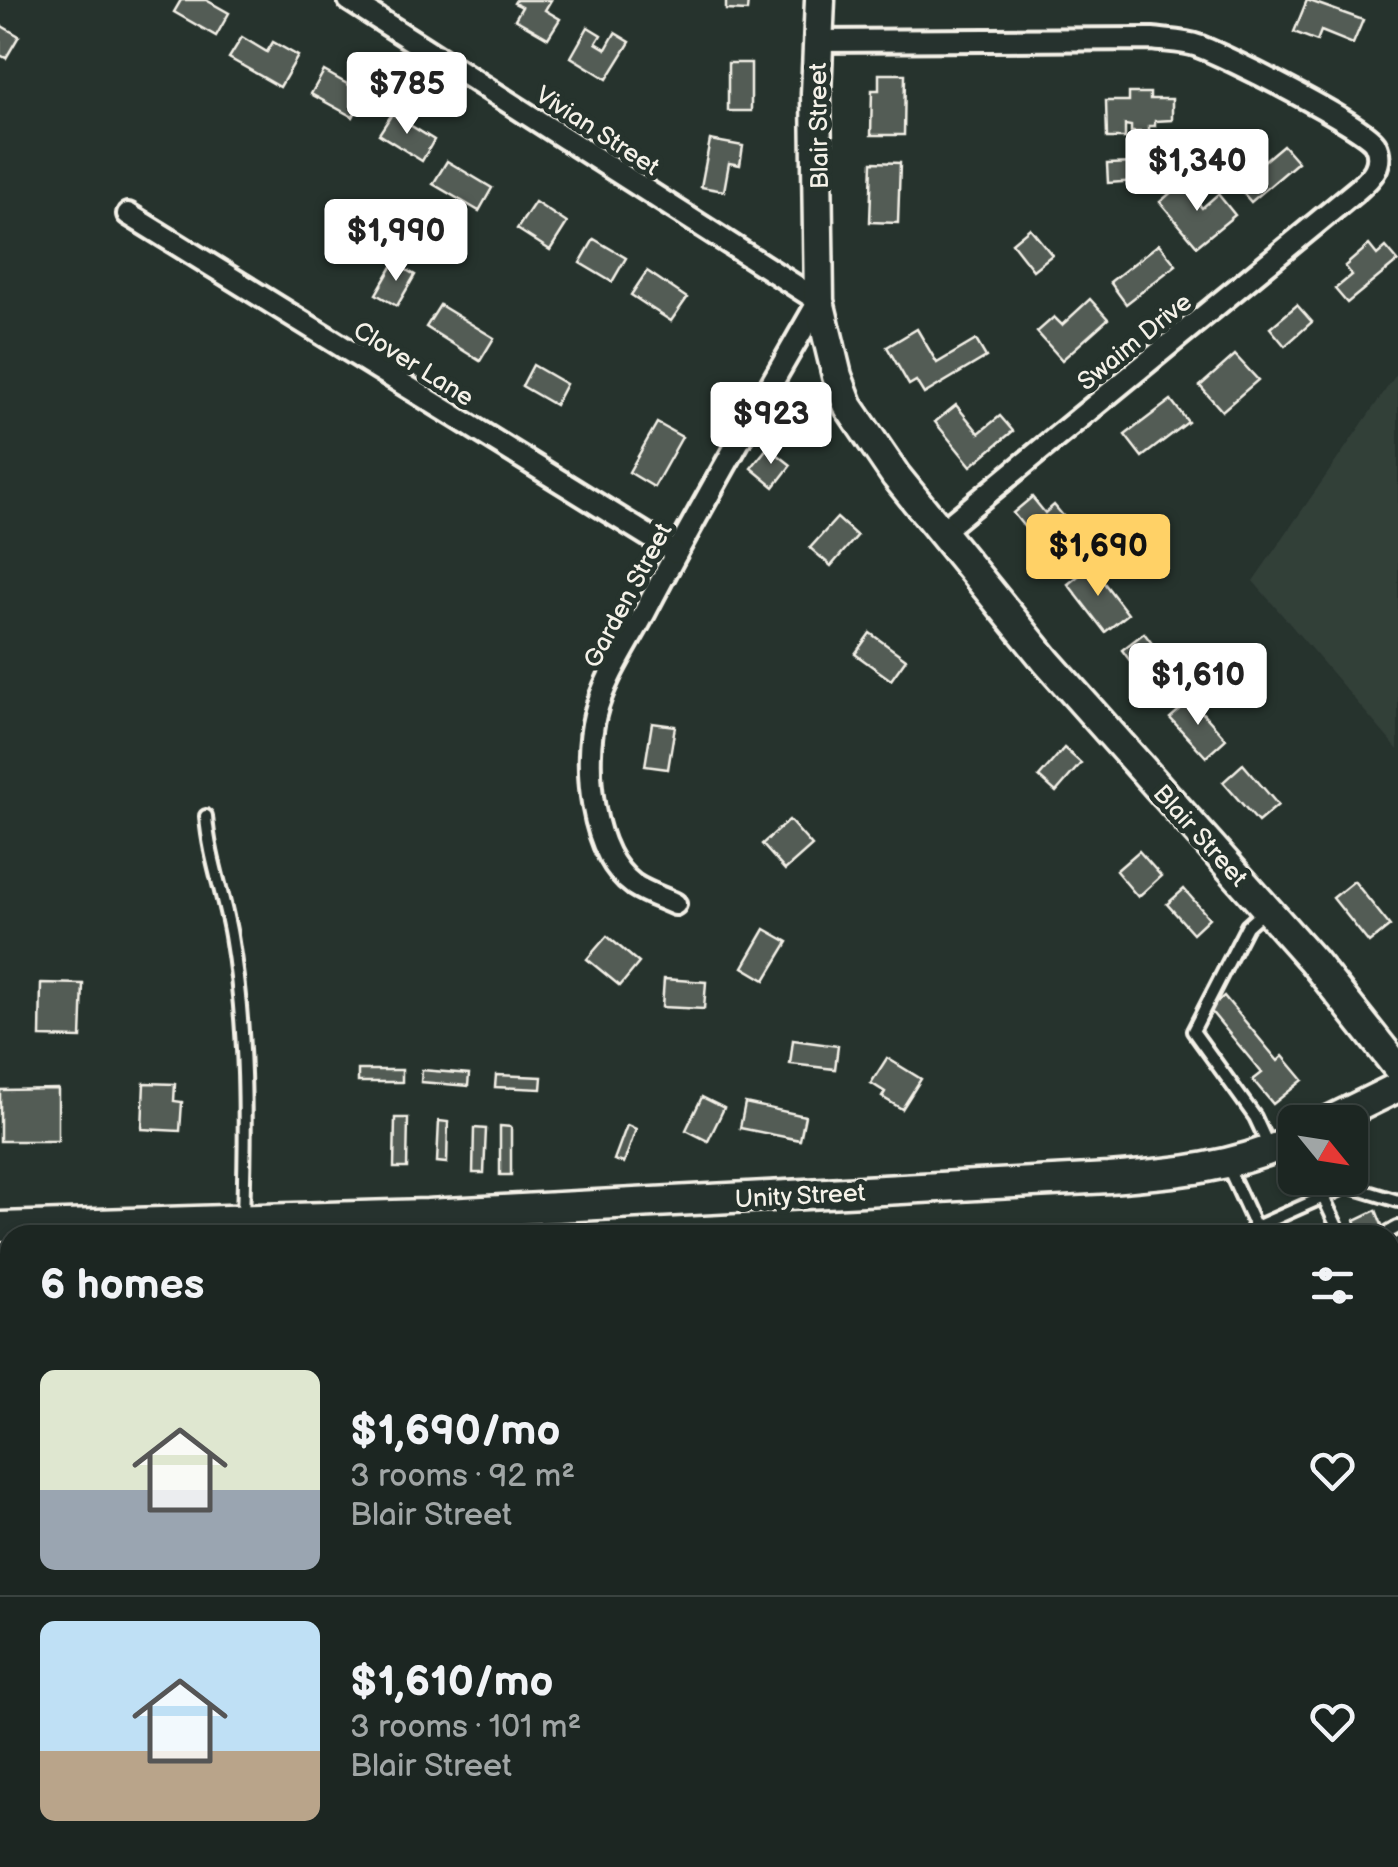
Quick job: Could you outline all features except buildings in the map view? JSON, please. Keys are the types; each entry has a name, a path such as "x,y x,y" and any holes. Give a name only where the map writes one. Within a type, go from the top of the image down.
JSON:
{"street":[{"name":"Vivian Street","path":"350,0 819,301"},
{"name":"Blair Street","path":"820,0 816,41 819,301 837,376 849,406 896,476 1047,662 1313,961 1398,1068"},
{"name":"Swaim Drive","path":"816,41 1152,40 1195,44 1250,70 1374,140 1379,157 1373,176 1358,190 942,531"},
{"name":"Clover Lane","path":"128,214 676,553"},
{"name":"Garden Street","path":"676,904 634,884 609,854 593,803 590,744 596,712 676,553 819,301"},
{"path":"1362,1105 1398,1087"},
{"name":"Unity Street","path":"69,1225 427,1214 1109,1178 1200,1170 1278,1147"}],"lane":[{"path":"206,816 209,852 230,933 244,1032 243,1220"},
{"path":"1266,908 1247,926 1192,1031 1255,1117 1278,1140"},
{"path":"1226,1163 1255,1225"},
{"path":"1368,1191 1398,1202"},
{"path":"1269,1225 1326,1195"},
{"path":"1323,1197 1336,1225"}],"shaded area":[{"path":"1398,372 1398,750 1253,581"}]}
